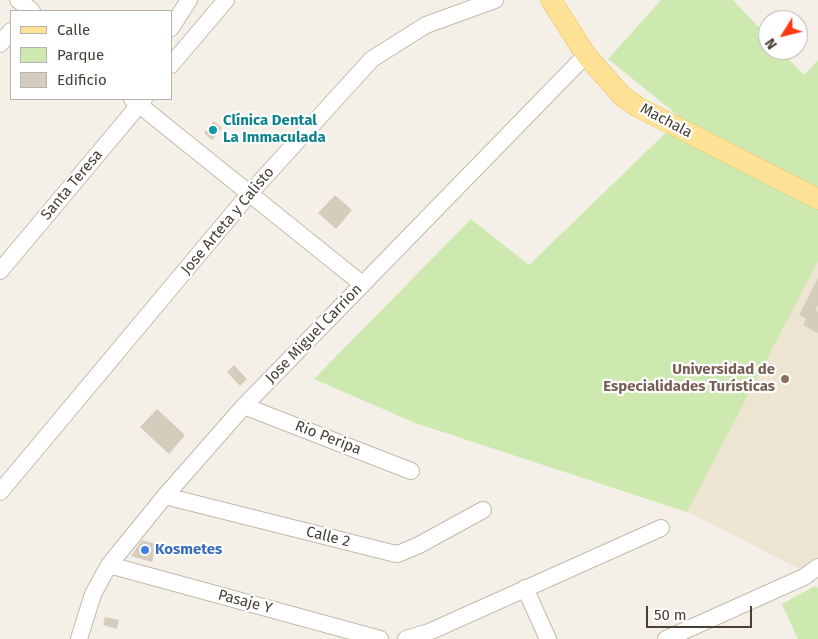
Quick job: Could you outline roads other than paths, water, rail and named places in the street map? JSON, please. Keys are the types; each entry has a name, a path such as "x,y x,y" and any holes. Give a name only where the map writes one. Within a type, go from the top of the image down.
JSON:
{"main road":[{"name":"Machala","path":"551,0 586,55 617,91 638,107 818,200"}],"street":[{"path":"172,26 188,0"},
{"path":"175,55 226,0"},
{"name":"Jose Arteta y Calisto","path":"0,492 250,193 372,58 426,25 495,0"},
{"path":"0,44 10,32"},
{"name":"Jose Miguel Carrion","path":"79,639 93,594 109,565 165,496 244,406 586,55"},
{"path":"138,101 362,284"},
{"name":"Santa Teresa","path":"0,271 138,101"},
{"name":"Rio Peripa","path":"244,406 411,470"},
{"name":"Calle 2","path":"165,496 398,554 419,545 483,510"},
{"path":"406,639 429,632 661,528"},
{"name":"Pasaje Y","path":"109,565 356,636 380,639"},
{"path":"666,639 793,581 818,566"},
{"path":"525,588 548,639"}],"place":[{"name":"Clínica Dental La Immaculada","path":"213,130"},
{"name":"Universidad de Especialidades Turísticas","path":"785,379"},
{"name":"Kosmetes","path":"145,550"}]}
